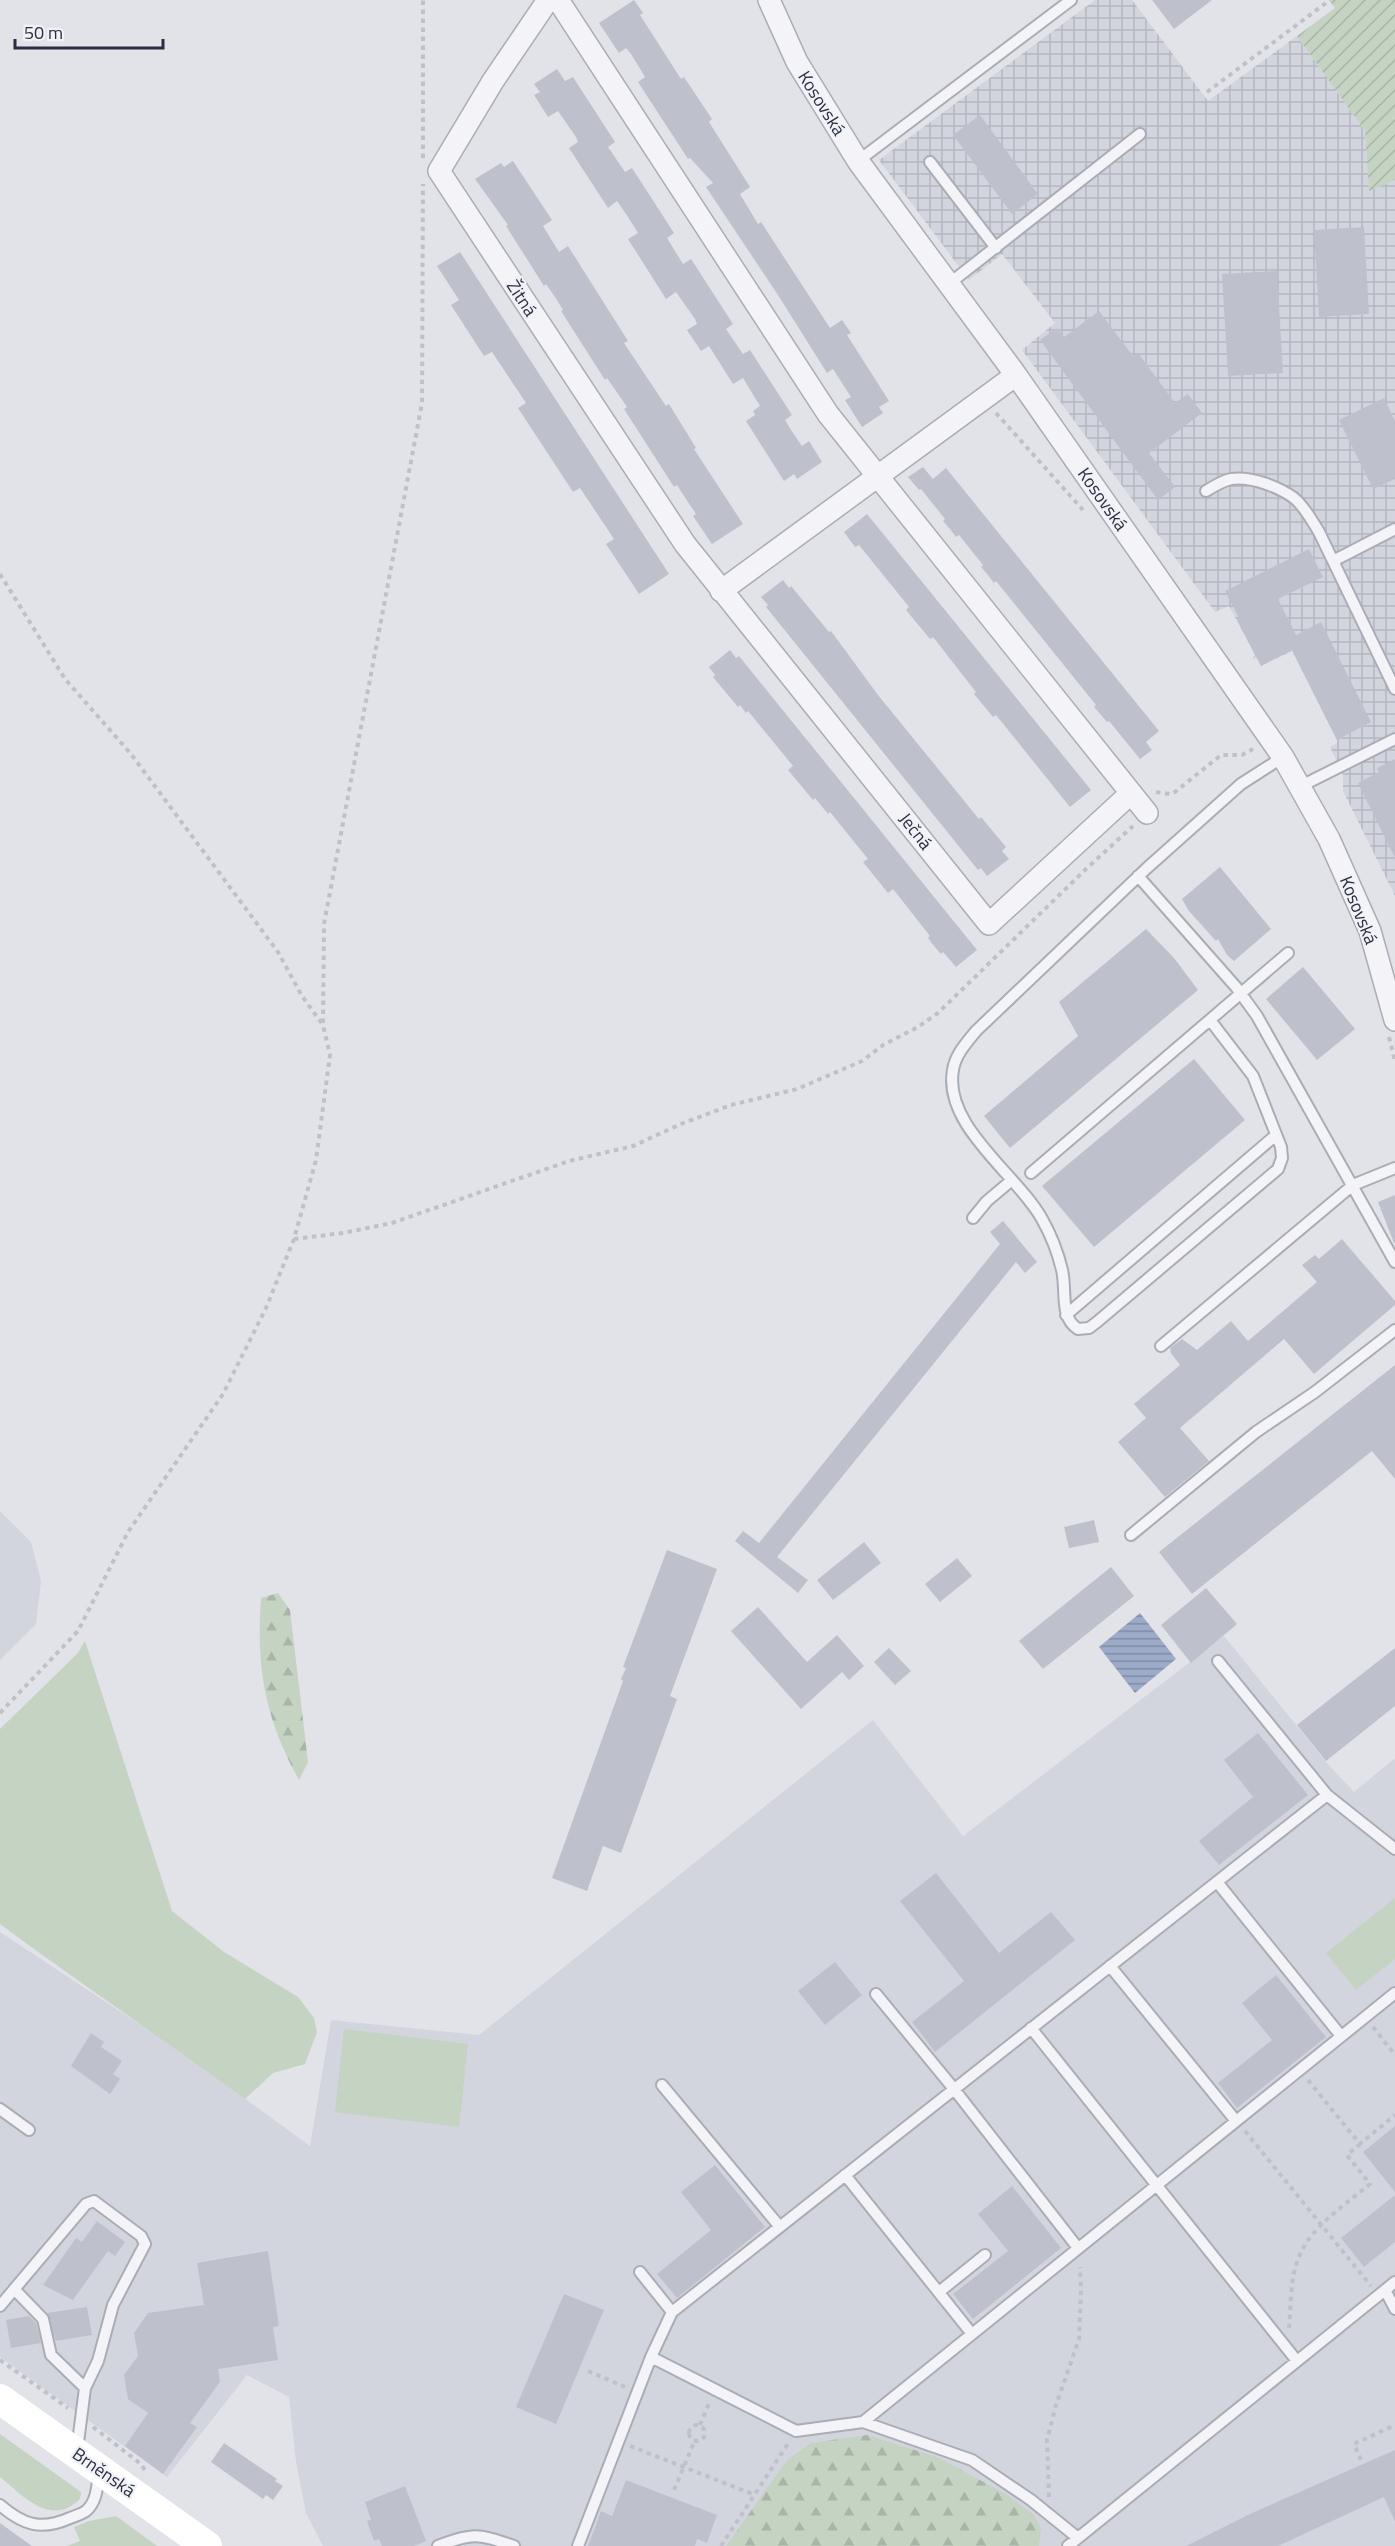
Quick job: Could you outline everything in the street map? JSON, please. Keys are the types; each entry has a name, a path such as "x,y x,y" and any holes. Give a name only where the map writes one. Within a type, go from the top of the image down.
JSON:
{"main road":[{"name":"Brněnská","path":"0,2399 91,2473 194,2542"}],"street":[{"name":"Žitná","path":"548,0 493,81 439,171 685,544 721,591"},
{"path":"558,0 828,414 1147,813"},
{"name":"Kosovská","path":"769,0 797,62 858,161 1016,375 1283,758 1329,838 1370,931 1391,1024"},
{"path":"721,591 877,474 1016,375"},
{"name":"Ječná","path":"721,591 990,924 1130,794"}],"lane":[{"path":"858,161 1071,0"},
{"path":"950,283 1140,134"},
{"path":"930,162 996,248"},
{"path":"1206,491 1217,483 1233,478 1276,488 1295,499 1307,513 1333,561 1395,689"},
{"path":"1333,561 1395,529"},
{"path":"1299,787 1395,739"},
{"path":"1210,1020 1253,1076 1276,1135 1282,1158 1278,1169 1097,1322 1089,1328 1078,1329 1070,1324 1066,1315 1062,1271 1053,1243 1041,1218 963,1121 952,1083 953,1068 958,1055 976,1031 1138,876 1241,784 1283,758"},
{"path":"1138,876 1241,994 1257,1016 1395,1263"},
{"path":"1031,1173 1288,953"},
{"path":"1066,1315 1276,1135"},
{"path":"1161,1346 1353,1185 1395,1168"},
{"path":"973,1218 987,1201 1012,1180"},
{"path":"1131,1535 1256,1432 1315,1392 1395,1330"},
{"path":"1218,1661 1326,1795 1395,1849"},
{"path":"578,2546 651,2357 672,2312 1326,1795"},
{"path":"1217,1882 1341,2036"},
{"path":"1110,1966 1236,2121"},
{"path":"863,2422 1395,1993"},
{"path":"876,1994 954,2089 1078,2248"},
{"path":"1032,2028 1297,2361"},
{"path":"662,2085 780,2227"},
{"path":"0,2109 29,2130"},
{"path":"845,2175 972,2334"},
{"path":"0,2306 86,2204 94,2200 141,2236 145,2244 113,2304 98,2361 85,2388 91,2473 87,2511 58,2523 38,2526 16,2519 0,2506"},
{"path":"939,2292 985,2255"},
{"path":"640,2272 672,2312"},
{"path":"1068,2546 1395,2282"},
{"path":"14,2289 43,2319 51,2355 85,2388"},
{"path":"1382,2293 1395,2309"},
{"path":"651,2357 796,2431 863,2422 972,2460 1078,2538"},
{"path":"438,2546 462,2536 483,2535 514,2546"}],"path":[{"path":"423,0 423,166"},
{"path":"1207,92 1330,0"},
{"path":"0,1713 78,1632 128,1532 223,1394 266,1308 294,1239 316,1160 330,1055 323,1025 324,924 422,403 423,178"},
{"path":"994,410 1088,515"},
{"path":"0,574 65,680 130,754 278,952 302,996 323,1025"},
{"path":"1130,794 1136,790 1170,794 1221,755 1242,755 1252,749 1262,750"},
{"path":"294,1239 343,1233 392,1223 569,1161 633,1146 730,1105 797,1089 862,1061 883,1045 918,1027 938,1013 1147,813"},
{"path":"1391,1024 1395,1061"},
{"path":"1365,2017 1395,2055"},
{"path":"1300,2070 1360,2144"},
{"path":"1288,2350 1293,2278 1303,2247 1321,2224 1370,2184 1347,2155 1395,2115"},
{"path":"1236,2121 1321,2224 1382,2293"},
{"path":"1050,2516 1047,2440 1056,2405 1079,2339 1081,2291 1078,2248"},
{"path":"588,2371 637,2392"},
{"path":"700,2426 714,2390"},
{"path":"1361,2460 1354,2444 1395,2425"},
{"path":"693,2426 700,2426 704,2429 705,2434 702,2438 695,2440 690,2435 690,2430 693,2426"},
{"path":"721,2546 796,2431"},
{"path":"674,2490 695,2440"},
{"path":"618,2441 755,2495"}],"shaded area":[{"path":"1095,0 1132,0 1208,101 1297,36 1365,131 1369,190 1395,180 1395,896 1343,791 1343,775 1330,747 1337,743 1337,740 1292,651 1261,666 1256,657 1253,659 1255,655 1229,606 1215,612 1022,350 1055,323 1002,254 969,280 879,160"},
{"path":"0,1511 31,1542 41,1581 36,1624 0,1660"},
{"path":"1224,1636 1326,1762 1354,1792 1395,1758 1395,2546 323,2546 306,2513 296,2462 289,2397 247,2375 167,2477 0,2357 0,1932 174,2047 310,2146 331,2020 479,2035 873,1720 963,1836"}],"green space":[{"path":"1329,0 1395,0 1395,180 1369,191 1365,131 1297,36 1335,8"},
{"path":"278,1593 290,1610 308,1762 299,1780 278,1735 265,1692 262,1670 261,1598"},
{"path":"85,1641 172,1911 224,1952 298,1997 314,2018 317,2032 305,2064 273,2073 245,2099 0,1924 0,1729 77,1654"},
{"path":"1395,1898 1395,1959 1356,1990 1326,1953"},
{"path":"344,2029 468,2044 459,2127 335,2112"},
{"path":"0,2434 81,2492 78,2500 61,2510 42,2508 24,2497 0,2477"},
{"path":"867,2435 937,2457 1006,2494 1034,2515 1041,2528 1039,2546 726,2546 787,2460 811,2443"},
{"path":"116,2516 157,2546 67,2546 80,2541 74,2527 89,2521"}],"water":[{"path":"1140,1613 1176,1659 1135,1693 1099,1647"}],"building":[{"path":"634,0 643,13 640,15 681,79 684,77 712,119 709,122 750,187 740,194 758,224 761,222 830,328 842,320 851,333 847,335 889,401 879,407 883,413 862,427 845,400 851,397 833,369 827,373 706,187 713,183 690,158 688,159 638,82 645,77 631,54 626,48 619,53 599,23"},
{"path":"1152,0 1212,0 1174,29"},
{"path":"557,69 565,81 573,77 615,142 608,147 625,172 632,168 674,233 667,238 683,264 691,259 733,324 726,329 743,354 750,350 792,415 785,420 793,433 802,446 809,441 822,462 797,479 794,474 784,481 746,421 755,415 753,411 760,406 743,378 733,384 709,346 701,351 687,330 697,324 695,319 676,292 666,299 628,239 638,233 628,217 617,201 608,208 569,148 578,142 576,137 558,111 548,117 534,95 540,92 534,84"},
{"path":"980,115 1038,194 1012,214 953,135"},
{"path":"513,161 552,220 543,226 559,252 568,246 628,341 624,343 666,406 669,404 696,448 694,449 743,524 712,544 693,516 696,514 677,485 674,487 624,409 627,407 607,378 605,380 561,311 563,310 555,297 546,284 544,286 506,226 508,225 475,179 501,163 504,167"},
{"path":"1364,227 1369,314 1319,317 1314,230"},
{"path":"460,252 669,574 639,594 606,544 614,539 580,488 573,492 518,408 526,403 492,352 484,356 451,305 459,300 437,266"},
{"path":"1277,271 1283,373 1228,376 1222,274"},
{"path":"1099,311 1133,356 1138,353 1175,403 1188,394 1202,413 1149,453 1175,487 1158,500 1040,340 1057,328 1064,337"},
{"path":"1384,398 1395,421 1395,479 1373,489 1339,420"},
{"path":"923,467 933,479 946,468 1159,731 1146,742 1152,750 1140,759 1109,721 1107,722 1094,707 1096,705 996,581 994,583 981,567 983,565 959,535 956,537 943,521 945,519 921,489 919,490 908,477"},
{"path":"867,514 1091,790 1070,807 996,715 993,717 974,694 976,692 933,637 930,639 906,610 909,607 859,545 855,547 844,532"},
{"path":"1309,549 1323,577 1278,599 1296,635 1321,622 1371,722 1337,740 1292,650 1261,666 1225,591"},
{"path":"783,580 789,588 791,586 829,632 831,631 878,695 979,819 981,817 1006,847 1002,851 1009,859 987,876 981,868 978,870 766,607 768,605 761,597"},
{"path":"730,650 736,658 739,656 977,950 956,967 943,952 941,954 934,946 928,938 930,936 893,889 888,893 863,862 868,859 830,812 828,814 815,798 813,800 788,770 793,766 748,711 746,713 740,705 738,707 713,677 715,675 709,667"},
{"path":"1395,759 1395,858 1358,783 1379,772 1377,768"},
{"path":"1220,867 1271,929 1234,961 1227,955 1218,939 1216,941 1189,911 1182,899"},
{"path":"1146,929 1174,958 1198,990 1010,1148 984,1116 1078,1036 1059,1002"},
{"path":"1303,967 1355,1029 1317,1060 1266,999"},
{"path":"1194,1059 1245,1120 1094,1247 1042,1186"},
{"path":"1395,1195 1395,1243 1394,1243 1378,1202"},
{"path":"1003,1221 1037,1262 1025,1273 1016,1262 777,1557 808,1580 798,1593 735,1541 743,1531 759,1543 1000,1244 990,1232"},
{"path":"1342,1239 1395,1301 1395,1305 1314,1374 1284,1339 1180,1428 1209,1461 1165,1497 1118,1442 1146,1418 1134,1404 1180,1365 1170,1348 1182,1339 1197,1350 1231,1321 1248,1341 1317,1282 1302,1265 1315,1255 1319,1259"},
{"path":"1395,1365 1395,1479 1372,1451 1192,1594 1159,1552"},
{"path":"1094,1520 1099,1542 1069,1548 1064,1527"},
{"path":"864,1542 881,1563 833,1600 817,1580"},
{"path":"667,1550 717,1569 670,1696 677,1699 621,1853 603,1846 587,1891 552,1878 623,1681 621,1679 626,1668 623,1667"},
{"path":"957,1558 972,1576 940,1602 925,1584"},
{"path":"1111,1567 1134,1596 1043,1669 1019,1641"},
{"path":"1206,1588 1237,1624 1191,1663 1161,1625"},
{"path":"758,1607 807,1662 837,1635 864,1666 849,1680 842,1672 801,1709 731,1631"},
{"path":"889,1648 911,1671 895,1685 874,1662"},
{"path":"1395,1648 1395,1706 1326,1761 1297,1725"},
{"path":"1258,1733 1308,1795 1219,1865 1199,1841 1253,1797 1224,1760"},
{"path":"936,1873 999,1953 1051,1912 1075,1940 935,2052 912,2022 964,1981 900,1901"},
{"path":"835,1962 862,1995 825,2025 798,1991"},
{"path":"1276,1975 1326,2037 1237,2108 1218,2083 1272,2040 1242,2003"},
{"path":"91,2033 104,2042 101,2047 122,2061 113,2074 120,2079 110,2094 71,2066"},
{"path":"1395,2126 1395,2192 1363,2152"},
{"path":"715,2165 765,2227 677,2298 657,2274 711,2230 681,2192"},
{"path":"1012,2186 1061,2248 973,2319 953,2294 1008,2251 978,2214"},
{"path":"1395,2195 1395,2242 1364,2267 1341,2238"},
{"path":"97,2221 125,2242 115,2256 108,2251 73,2300 43,2285 76,2238 82,2242"},
{"path":"268,2251 279,2326 273,2327 278,2360 218,2369 220,2382 190,2423 197,2427 163,2474 125,2446 148,2413 128,2399 124,2375 138,2356 134,2333 148,2313 204,2305 197,2263"},
{"path":"564,2294 604,2310 556,2424 516,2407"},
{"path":"87,2307 92,2335 56,2341 47,2313"},
{"path":"29,2316 36,2323 41,2343 11,2348 6,2320"},
{"path":"224,2443 277,2479 275,2481 283,2486 273,2500 266,2495 263,2499 211,2462"},
{"path":"1395,2450 1395,2522 1384,2497 1278,2546 1186,2546 1252,2513"},
{"path":"626,2480 717,2515 707,2543 697,2539 695,2546 588,2546 601,2511 612,2516"},
{"path":"405,2486 426,2541 414,2546 382,2546 379,2539 374,2541 367,2521 371,2520 365,2502"},
{"path":"0,2523 32,2546 0,2546"}]}
